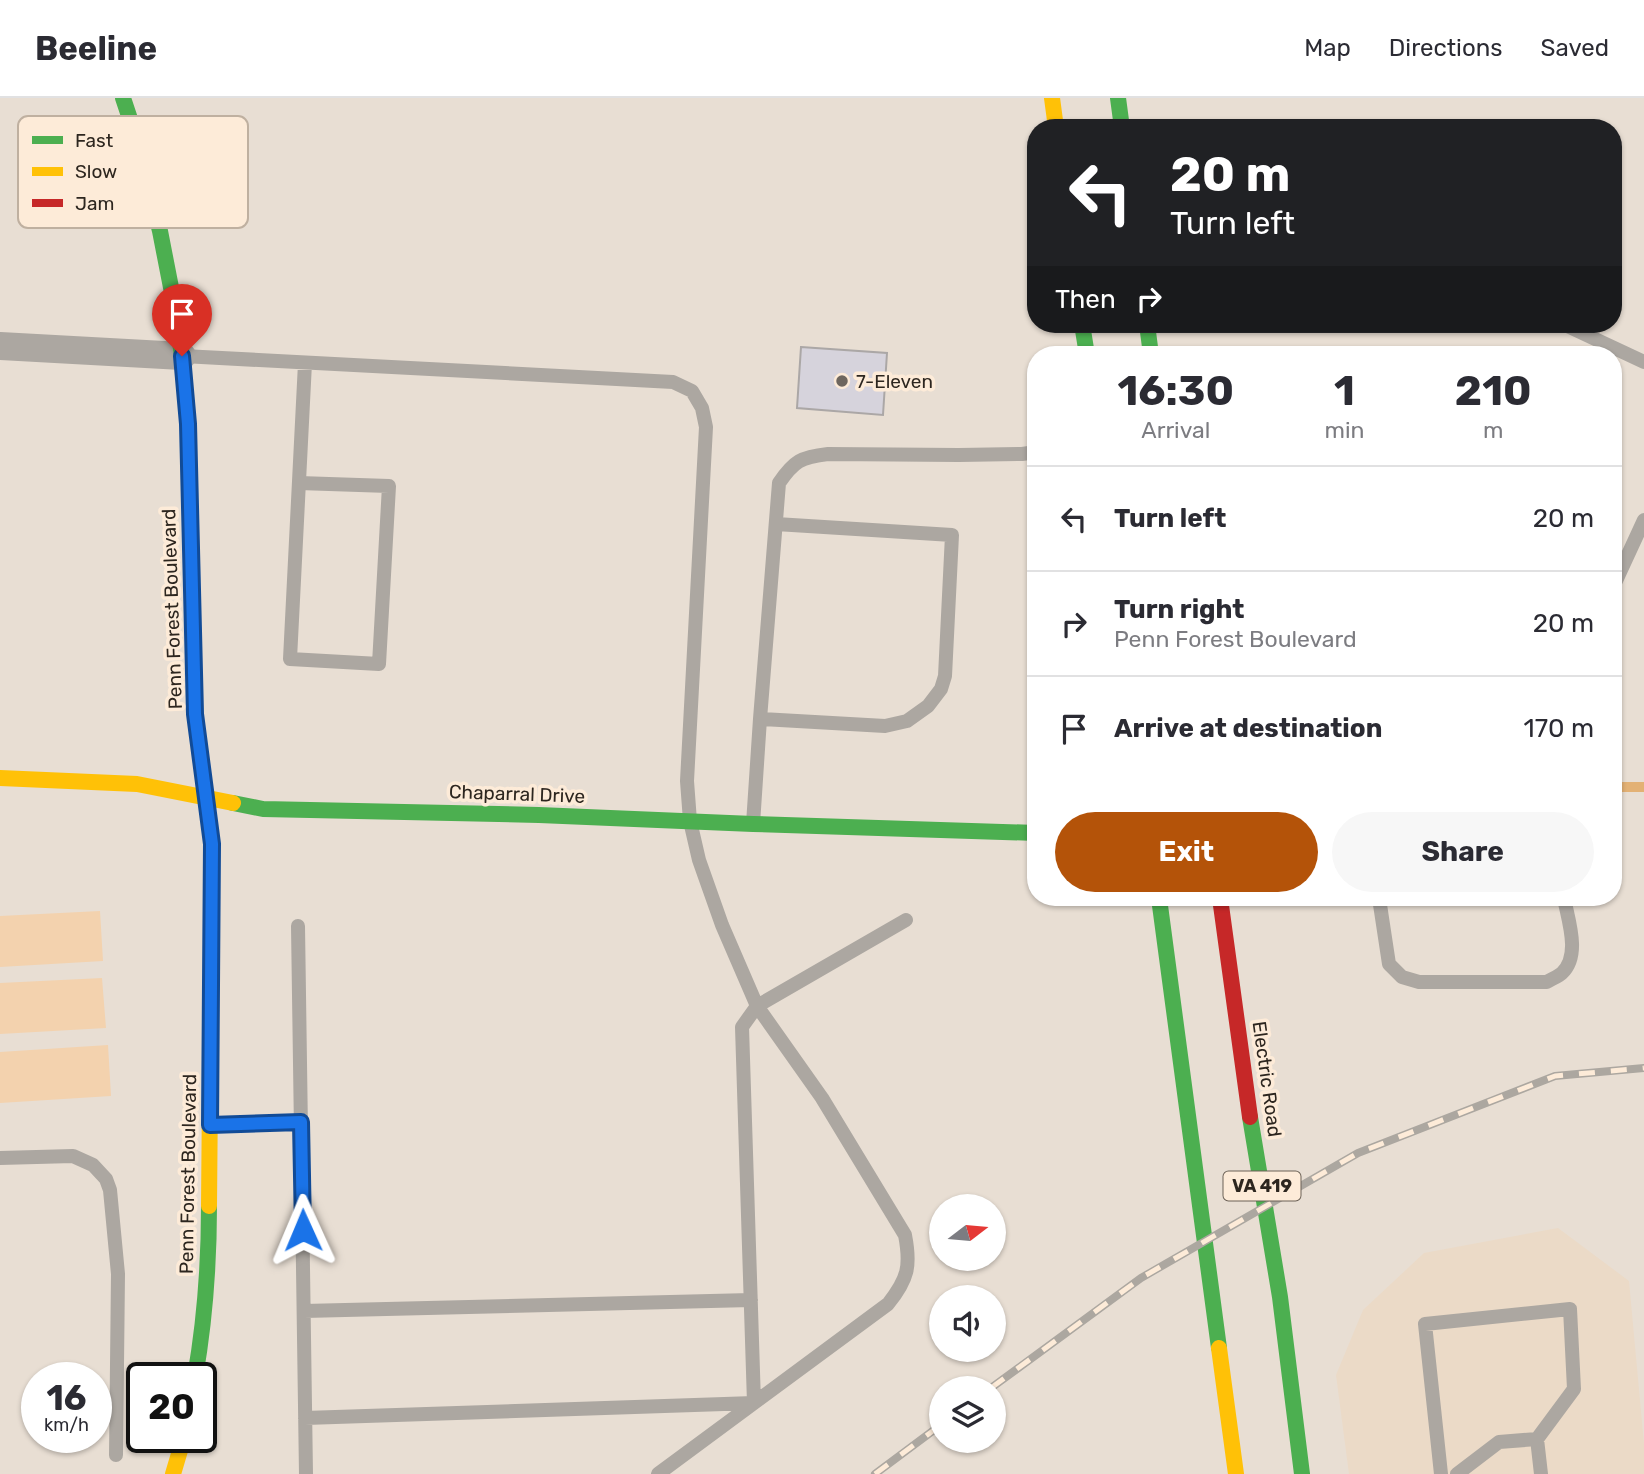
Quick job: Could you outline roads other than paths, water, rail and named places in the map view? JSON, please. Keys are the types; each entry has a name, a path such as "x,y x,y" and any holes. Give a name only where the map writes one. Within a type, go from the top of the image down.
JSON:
{"street":[{"name":"Penn Forest Boulevard","path":"122,98 128,116"},
{"path":"1052,98 1055,119"},
{"path":"1118,98 1121,119"},
{"name":"Penn Forest Boulevard","path":"159,228 175,308 188,424 195,714 212,844 209,1265 198,1362"},
{"path":"0,346 182,356"},
{"name":"Chaparral Drive","path":"0,778 137,784 263,809 538,815 1027,833"},
{"name":"VA 419","path":"1160,906 1236,1474"},
{"name":"Electric Road","path":"1221,906 1248,1102 1280,1297 1302,1474"},
{"path":"173,1474 179,1453"}],"lane":[{"path":"1582,333 1610,346"},
{"path":"1622,352 1644,362"},
{"path":"182,356 673,383 692,391 702,408 706,427 687,782 690,821 699,860 722,925 757,1006 822,1098 905,1235 909,1255 901,1288 888,1304 658,1474"},
{"path":"299,483 389,486 379,664 290,659 305,363"},
{"path":"753,824 779,483 791,465 807,456 828,454 1027,453"},
{"path":"1622,568 1644,520"},
{"path":"760,719 885,726 906,721 928,706 941,688 945,677 952,535 776,524"},
{"path":"1380,906 1390,964 1402,977 1419,982 1547,982 1561,974 1570,962 1572,946 1565,906"},
{"path":"754,1403 741,1027 757,1006 906,920"},
{"path":"298,926 306,1474"},
{"path":"210,1125 301,1122"},
{"path":"0,1158 73,1157 93,1165 106,1179 110,1190 118,1274 116,1454"},
{"path":"304,1311 751,1300"},
{"path":"1441,1474 1425,1324 1570,1309 1574,1389 1537,1439 1541,1474"},
{"path":"305,1418 754,1403"},
{"path":"1457,1474 1499,1442 1537,1439"}],"waterway":[{"path":"1622,787 1644,787"}],"railway":[{"path":"1006,1377 1141,1278 1358,1153 1555,1076 1644,1068"},
{"path":"875,1474 929,1434"}],"place":[{"name":"7-Eleven","path":"842,381"}]}
